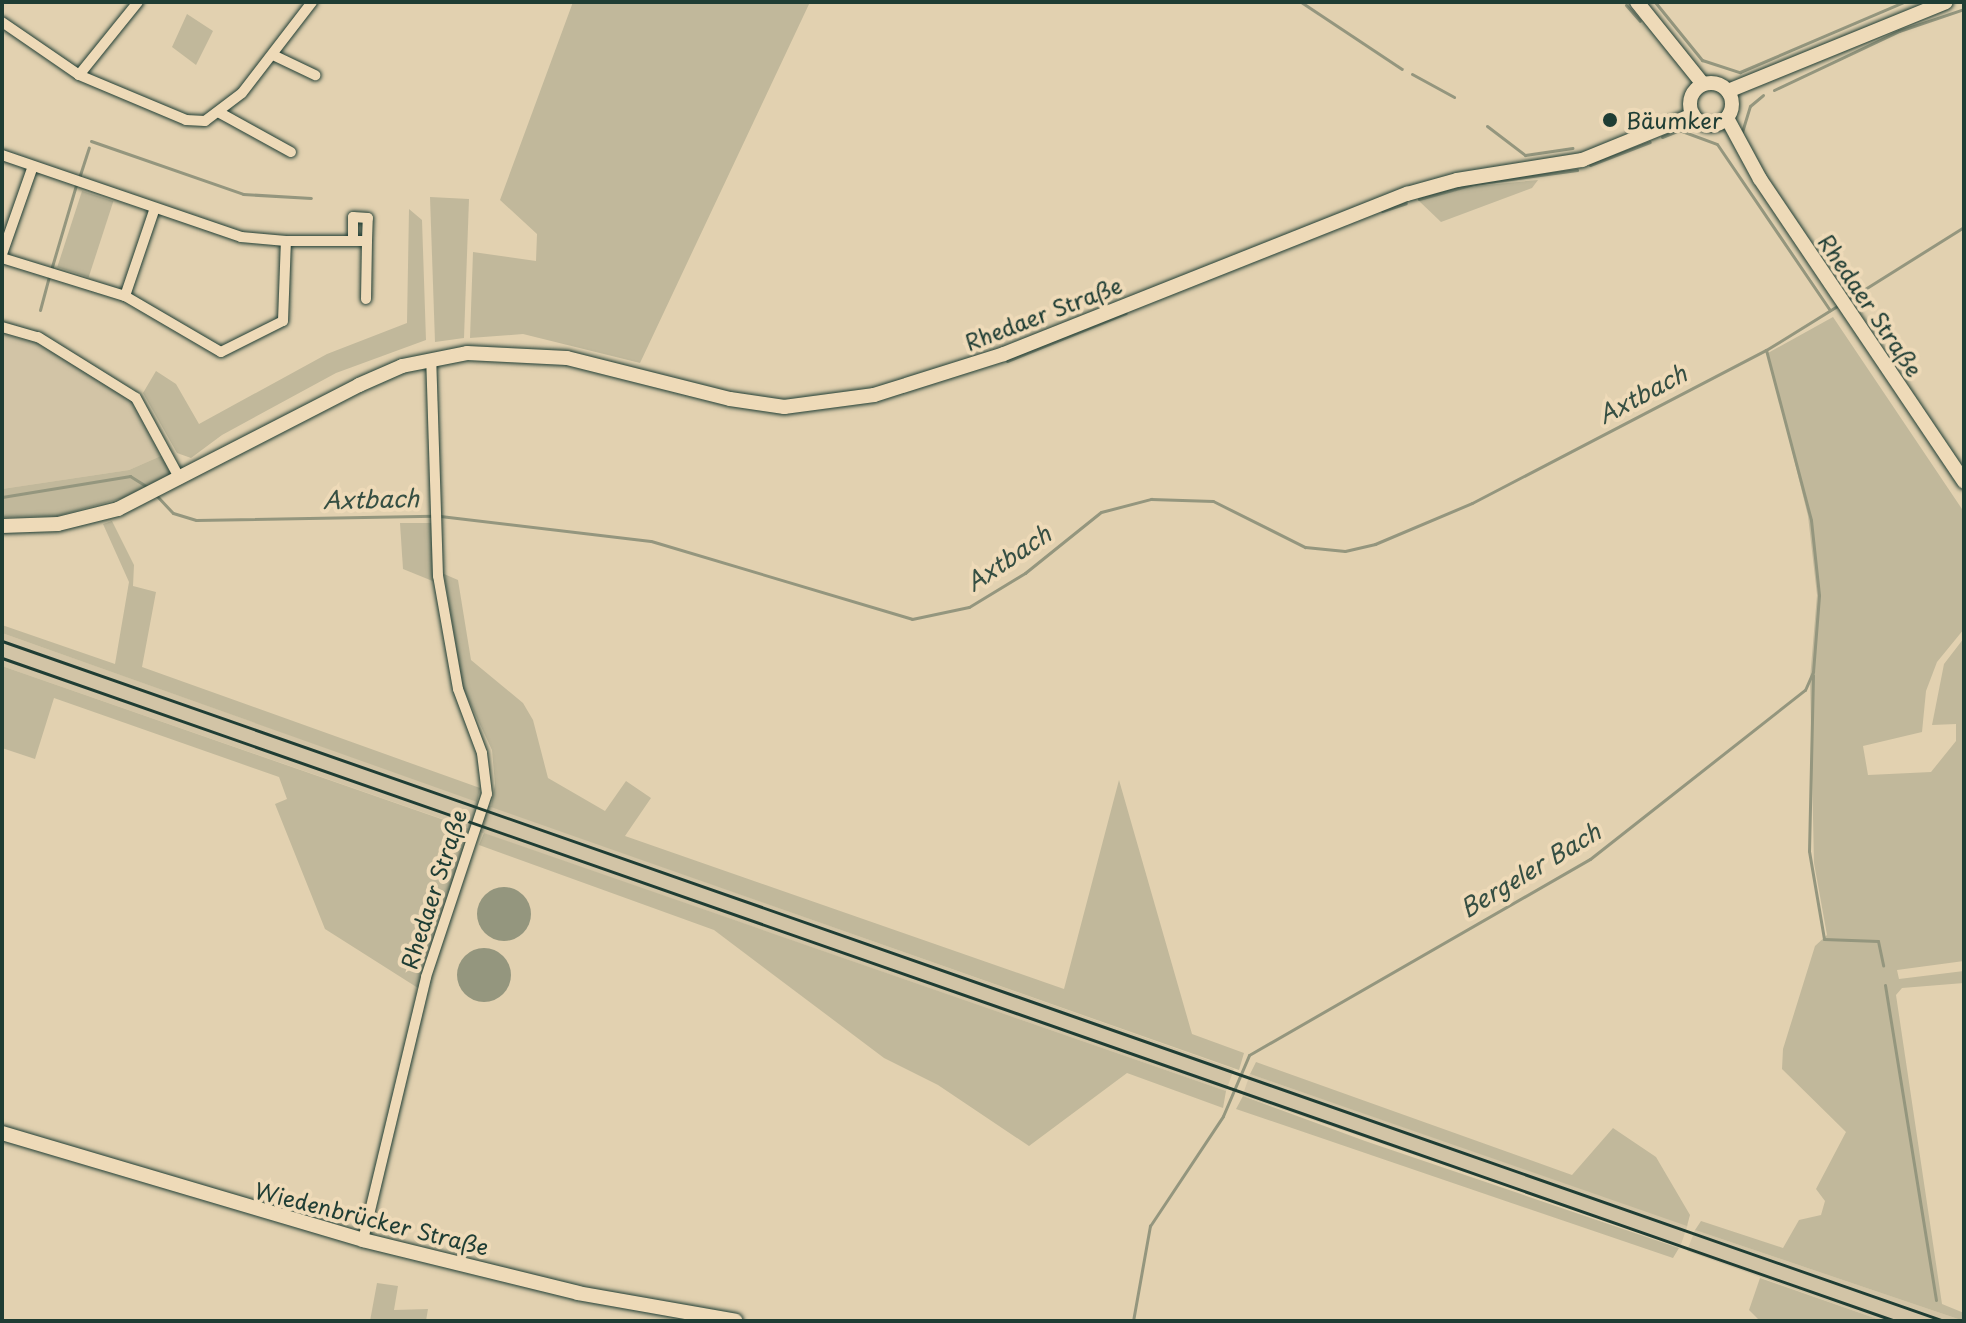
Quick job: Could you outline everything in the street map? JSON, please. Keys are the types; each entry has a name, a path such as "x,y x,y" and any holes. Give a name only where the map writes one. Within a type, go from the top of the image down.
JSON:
{"street":[{"path":"79,75 138,2"},
{"path":"2,22 79,75 186,120 205,121 220,113 273,55 312,2"},
{"path":"1637,2 1700,86 1730,95 1946,2"},
{"path":"273,55 315,75"},
{"path":"1700,86 1692,110 1705,124 1722,121 1730,95"},
{"name":"Rhedaer Straße","path":"2,526 88,519 141,499 359,385 431,359 525,352 600,365 760,404 838,403 1004,354 1407,194 1457,180 1582,160 1653,131 1692,110"},
{"path":"220,113 291,152"},
{"name":"Rhedaer Straße","path":"1722,121 1964,482"},
{"path":"2,155 241,237 286,241 367,241"},
{"path":"33,166 2,256 125,296 216,351 227,352 283,321 286,241"},
{"path":"125,296 155,208"},
{"path":"353,240 353,217 368,218 366,299"},
{"path":"2,327 38,337 136,398 180,479"},
{"name":"Rhedaer Straße","path":"363,1240 426,977 487,794 482,753 458,689 438,576 431,359"},
{"name":"Wiedenbrücker Straße","path":"2,1133 363,1240 578,1293 736,1321"}],"shaded area":[{"path":"573,2 810,2 640,363 523,334 470,338 473,252 536,261 537,234 500,200"},
{"path":"187,14 213,31 196,65 172,47"},
{"path":"1538,180 1532,188 1441,222 1418,200 1476,186"},
{"path":"82,191 113,201 89,277 57,267"},
{"path":"430,197 469,199 464,338 435,342"},
{"path":"409,209 422,220 426,340 336,373 222,435 191,458 177,453 143,393 156,371 176,384 199,424 327,354 407,323"},
{"path":"1833,317 1964,512 1964,629 1937,662 1926,691 1922,732 1863,746 1868,775 1931,772 1956,741 1956,724 1932,725 1944,664 1964,638 1964,961 1897,970 1899,979 1964,971 1964,983 1902,988 1896,995 1942,1304 1964,1313 1964,1321 1695,1230 1701,1221 1783,1248 1799,1220 1821,1215 1825,1201 1816,1189 1846,1132 1782,1069 1783,1049 1815,946 1827,935 1814,863 1810,679 1817,595 1808,516 1768,353"},
{"path":"2,334 37,343 134,401 163,455 129,470 2,489"},
{"path":"163,455 170,474 123,498 57,516 2,517 2,489 129,470"},
{"path":"112,521 134,565 133,586 156,592 142,667 480,788 477,802 2,633 2,625 115,664 129,582 103,524"},
{"path":"400,523 432,523 435,582 403,569"},
{"path":"444,574 458,580 471,660 523,703 533,720 548,778 605,811 626,781 651,798 625,836 1064,989 1119,780 1192,1034 1244,1053 1239,1070 491,807 495,784 492,750 463,688"},
{"path":"2,633 1234,1069 1226,1091 2,666"},
{"path":"2,666 470,829 418,988 325,929 275,804 287,799 279,777 54,698 35,759 2,748"},
{"path":"484,833 1226,1091 1223,1108 1127,1073 1029,1146 938,1085 884,1058 714,930 479,845"},
{"path":"504,887 523,895 531,914 523,933 504,941 485,933 477,914 485,895"},
{"path":"484,948 503,956 511,975 503,994 484,1002 465,994 457,975 465,956"},
{"path":"1256,1062 1572,1175 1613,1128 1656,1157 1690,1215 1687,1226 1250,1074"},
{"path":"1250,1074 1688,1225 1680,1246 1243,1096"},
{"path":"1243,1096 1679,1248 1673,1258 1236,1109"},
{"path":"1695,1230 1964,1321 1883,1321 1687,1251"},
{"path":"1760,1278 1883,1321 1760,1321 1749,1310"},
{"path":"377,1283 398,1286 394,1310 428,1309 426,1321 370,1321"}],"waterway":[{"path":"1301,2 1402,69"},
{"path":"1655,2 1702,60 1740,72 1903,2"},
{"path":"1626,5 1640,21"},
{"path":"1774,90 1899,31 1964,9"},
{"path":"1412,74 1454,97"},
{"path":"1742,132 1750,106 1763,95"},
{"path":"1487,126 1525,155 1572,148"},
{"path":"1662,137 1679,130 1717,144 1830,310"},
{"path":"91,141 243,194 311,198"},
{"path":"1590,165 1650,142"},
{"path":"79,178 89,148"},
{"path":"1419,199 1474,184 1577,170"},
{"path":"51,270 76,185"},
{"path":"1382,211 1406,203"},
{"name":"Axtbach","path":"1849,299 1964,227"},
{"path":"40,310 49,277"},
{"name":"Axtbach","path":"440,516 651,541 912,619 969,607 1025,573 1101,512 1151,499 1213,501 1305,547 1345,551 1375,544 1472,503 1766,350 1839,305"},
{"path":"1007,361 1126,313"},
{"name":"Bergeler Bach","path":"1133,1321 1150,1226 1223,1116 1249,1055 1590,859 1805,690 1813,672 1819,595 1811,520 1766,350"},
{"name":"Axtbach","path":"2,497 130,476 149,488"},
{"name":"Axtbach","path":"157,496 173,513 196,520 433,516"},
{"path":"1813,675 1809,851 1824,939 1878,941 1883,965"},
{"path":"1885,985 1936,1300"}],"railway":[{"path":"2,641 1944,1321"},
{"path":"2,658 1895,1321"}],"place":[{"name":"Bäumker","path":"1610,120"}]}
